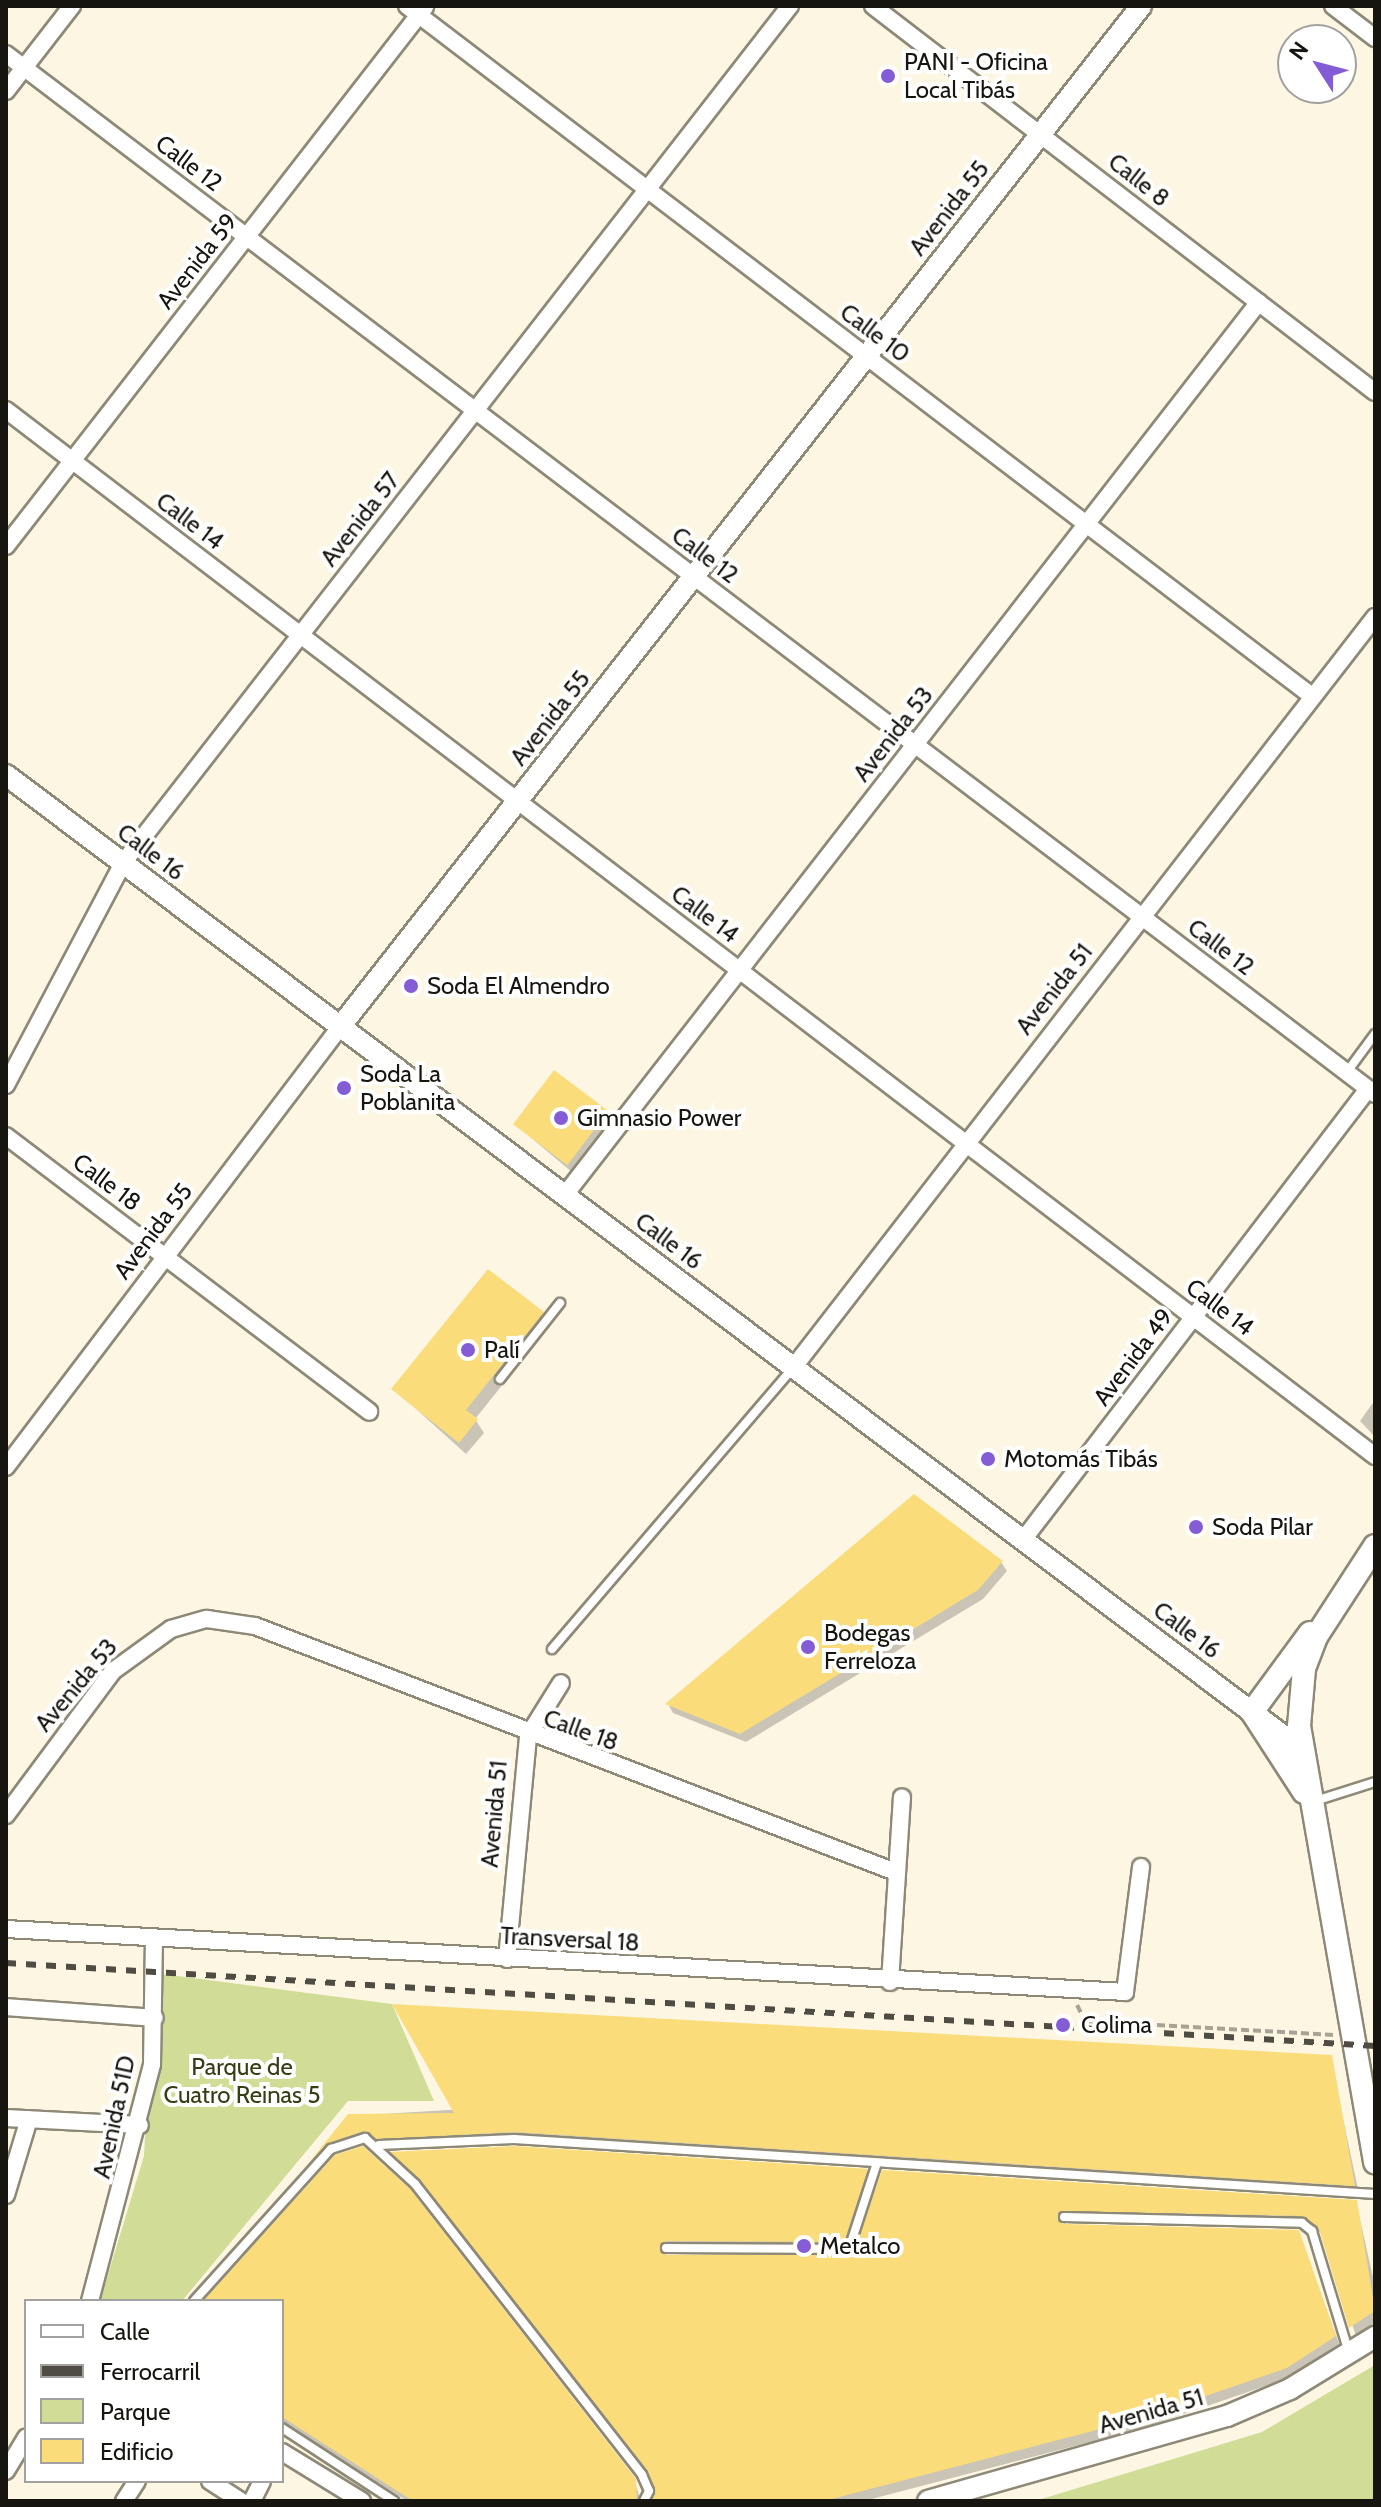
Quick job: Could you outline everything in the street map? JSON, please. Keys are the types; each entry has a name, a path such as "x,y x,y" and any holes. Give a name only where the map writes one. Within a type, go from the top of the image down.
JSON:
{"main road":[{"path":"1311,1803 1252,1712 1375,1546"},
{"path":"1337,1597 1304,1669 1301,1749 1375,2162"}],"street":[{"path":"6,91 72,6"},
{"name":"Avenida 57","path":"6,1085 123,863 790,6"},
{"name":"Calle 8","path":"873,6 1375,392"},
{"name":"Avenida 55","path":"6,1467 340,1027 1141,6"},
{"path":"1333,6 1375,38"},
{"name":"Calle 10","path":"417,9 647,189 1313,697"},
{"name":"Avenida 59","path":"6,546 417,9"},
{"name":"Calle 12","path":"6,54 1372,1092"},
{"name":"Avenida 53","path":"564,1196 1259,302"},
{"name":"Calle 14","path":"6,410 1375,1456"},
{"name":"Avenida 51","path":"793,1368 1375,617"},
{"name":"Calle 16","path":"6,775 1301,1749"},
{"name":"Avenida 49","path":"1023,1540 1372,1092"},
{"name":"Calle 18","path":"6,1136 369,1412"},
{"name":"Avenida 53","path":"6,1815 113,1671 140,1647 207,1619 255,1626"},
{"name":"Calle 18","path":"255,1626 528,1736 893,1871"},
{"name":"Avenida 51","path":"507,1959 528,1736 561,1683"},
{"path":"890,1982 899,1894 893,1871 902,1797"},
{"name":"Transversal 18","path":"6,1929 890,1982 1070,1990 1131,1988 1141,1867"},
{"name":"Avenida 51D","path":"91,2299 140,2125 155,2018 154,1938"},
{"path":"6,2007 155,2018"},
{"path":"6,2118 140,2125"},
{"path":"6,2195 29,2119"},
{"name":"Avenida 51","path":"928,2501 986,2493 1227,2416 1375,2337"},
{"path":"6,2471 24,2441"},
{"path":"284,2453 362,2501"},
{"path":"124,2501 136,2483"},
{"path":"213,2483 241,2501"},
{"path":"252,2501 261,2483"}],"lane":[{"path":"1347,1073 1375,1034"},
{"path":"500,1379 560,1303"},
{"name":"Avenida 51","path":"552,1649 793,1368"},
{"path":"1311,1803 1375,1782"},
{"path":"196,2299 331,2149 351,2137 379,2145 514,2139 1375,2194"},
{"path":"379,2145 642,2475 644,2501"},
{"path":"666,2248 849,2249 877,2163"},
{"path":"1064,2217 1302,2223 1312,2231 1349,2353"},
{"path":"284,2429 394,2501"}],"path":[{"path":"1070,1990 1085,2021 1352,2036"}],"green space":[{"name":"Parque de Cuatro Reinas 5","path":"154,1973 392,2004 434,2101 348,2101 184,2299 101,2299 144,2156"},
{"path":"1375,2365 1375,2501 1035,2501 1262,2432"}],"building":[{"name":"Gimnasio Power","path":"554,1070 608,1111 567,1165 513,1124"},
{"name":"Palí","path":"488,1269 544,1312 466,1410 478,1419 459,1443 391,1389"},
{"name":"Bodegas Ferreloza","path":"914,1494 1003,1561 978,1590 740,1734 665,1704"},
{"path":"392,2004 1332,2055 1355,2186 514,2132 376,2139 364,2131 328,2143 304,2169 348,2114 454,2113"},
{"path":"363,2146 410,2189 636,2479 637,2501 413,2501 284,2418 284,2299 205,2299 335,2155"},
{"path":"514,2146 868,2169 844,2242 666,2241 659,2247 666,2255 852,2255 882,2170 1357,2200 1375,2311 1349,2328 1319,2229 1303,2216 1061,2211 1064,2224 1299,2230 1336,2336 1287,2368 1135,2420 824,2501 652,2501 648,2471 420,2180 390,2152"}],"railway":[{"path":"6,1963 1375,2046"}],"place":[{"name":"PANI - Oficina Local Tibás","path":"888,76"},
{"name":"Soda El Almendro","path":"411,986"},
{"name":"Soda La Poblanita","path":"344,1088"},
{"name":"Gimnasio Power","path":"561,1118"},
{"name":"Palí","path":"468,1350"},
{"name":"Motomás Tibás","path":"988,1459"},
{"name":"Soda Pilar","path":"1196,1527"},
{"name":"Bodegas Ferreloza","path":"808,1647"},
{"name":"Colima","path":"1063,2025"},
{"name":"Metalco","path":"804,2246"}]}
